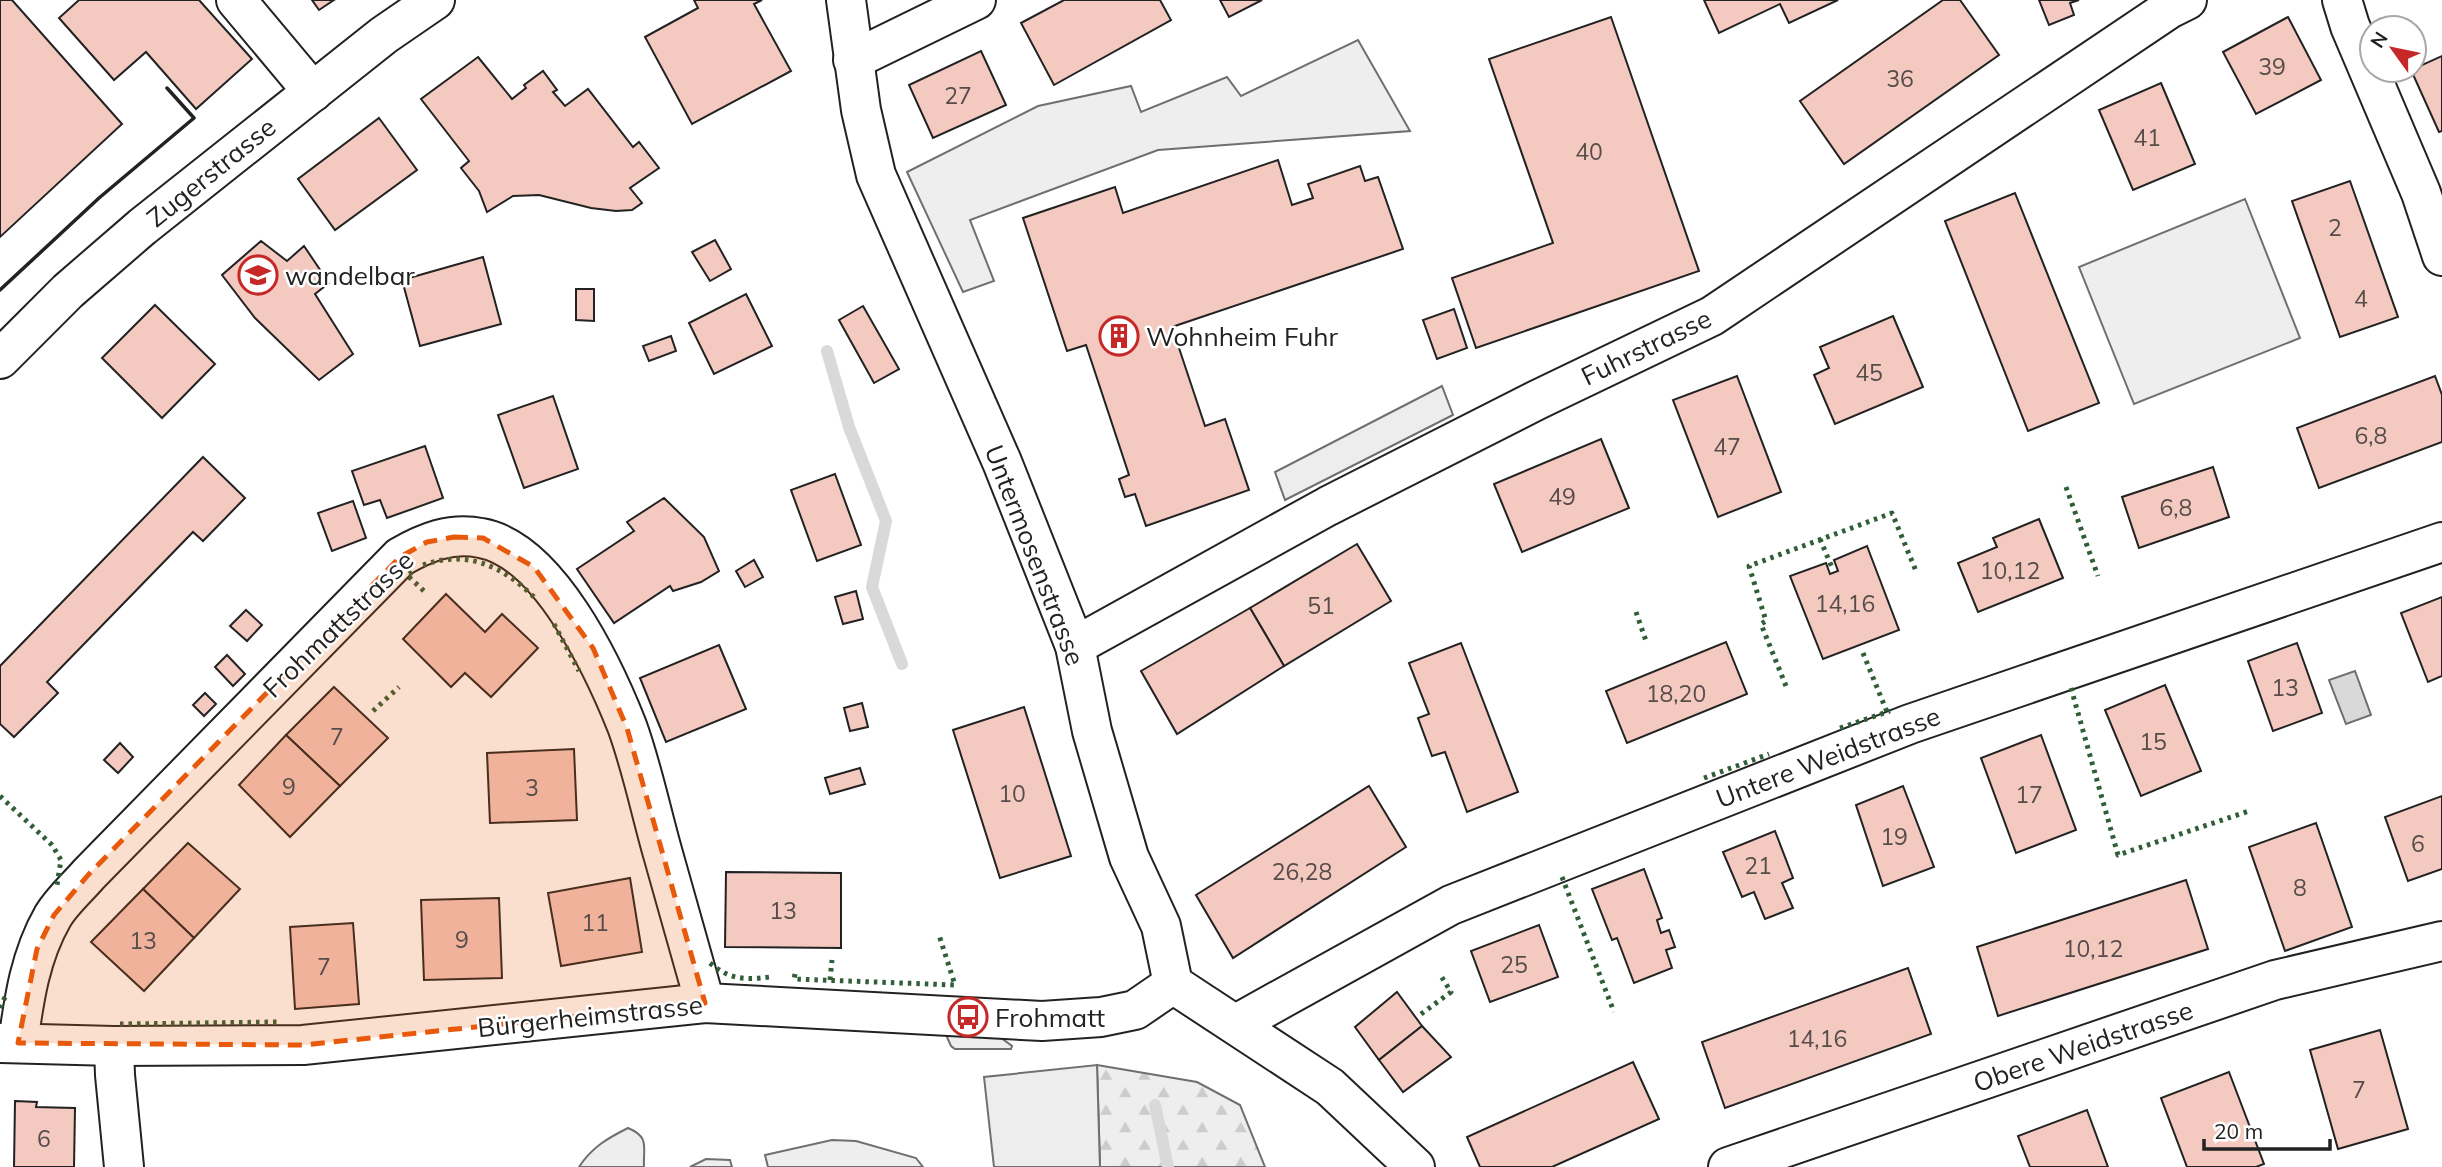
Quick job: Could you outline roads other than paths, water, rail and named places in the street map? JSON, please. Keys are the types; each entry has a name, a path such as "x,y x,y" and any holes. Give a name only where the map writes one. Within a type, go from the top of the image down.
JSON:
{"street":[{"path":"236,0 313,92"},
{"name":"Zugerstrasse","path":"0,359 68,291 142,227 384,35 435,0"},
{"name":"Untermosenstrasse","path":"846,0 853,60 876,175 1002,462 1075,646 1092,731 1129,857 1161,926 1172,984"},
{"path":"853,60 976,0"},
{"name":"Fuhrstrasse","path":"1075,646 1328,506 1537,400 1712,316 2157,17 2187,0"},
{"path":"2342,0 2350,26 2421,194 2442,256"},
{"name":"Frohmattstrasse","path":"9,1043 37,949 54,915 80,884 400,557 427,542 454,537 483,538 506,548 534,567 593,648 627,727 705,1003"},
{"name":"Untere Weidstrasse","path":"1236,1024 1451,905 1910,724 2442,542"},
{"name":"Obere Weidstrasse","path":"1728,1167 2275,980 2442,941"},
{"path":"1172,984 1331,1087 1415,1167"},
{"name":"Bürgerheimstrasse","path":"9,1043 114,1046 303,1045 705,1003 1042,1021 1101,1017 1135,1010 1172,984"},
{"path":"114,1046 124,1167"}],"waterway":[{"path":"827,351 849,427 886,521 872,587 902,664"},
{"path":"1155,1105 1168,1167"}],"place":[{"name":"wandelbar","path":"258,275"},
{"name":"Wohnheim Fuhr","path":"1119,336"},
{"name":"Frohmatt","path":"968,1017"}]}
